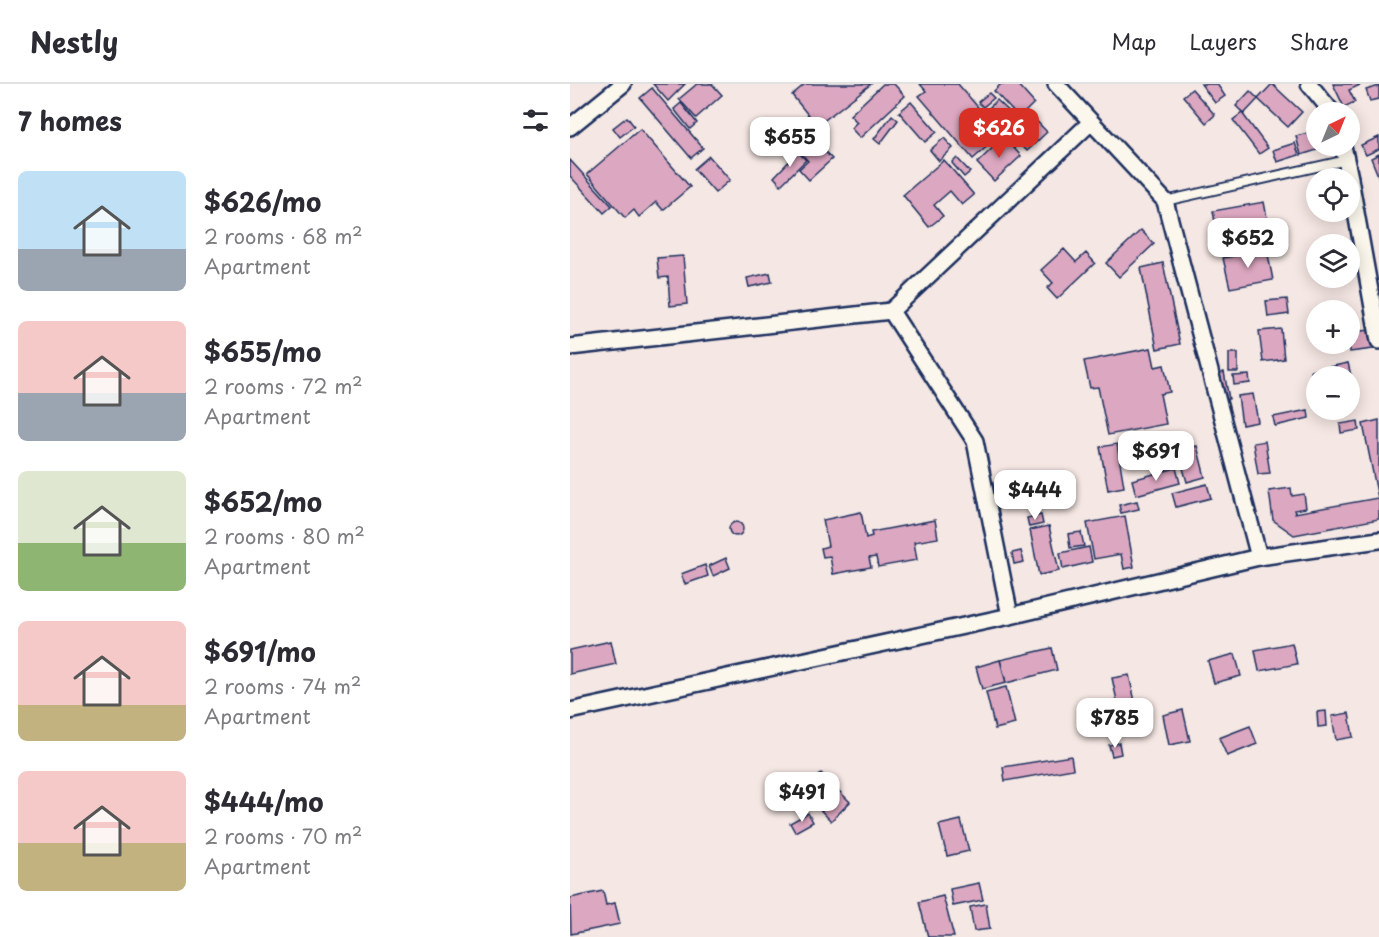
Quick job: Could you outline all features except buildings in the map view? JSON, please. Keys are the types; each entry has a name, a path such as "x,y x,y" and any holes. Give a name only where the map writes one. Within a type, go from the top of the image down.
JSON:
{"street":[{"path":"570,127 623,84"},
{"path":"1056,84 1165,201 1260,557"},
{"path":"1309,84 1324,102"},
{"path":"570,347 891,311 1090,123"},
{"path":"1358,222 1379,341"},
{"path":"891,311 975,441 1010,616"},
{"path":"570,711 1010,616 1260,557 1379,540"}],"lane":[{"path":"1165,201 1334,156"}]}
